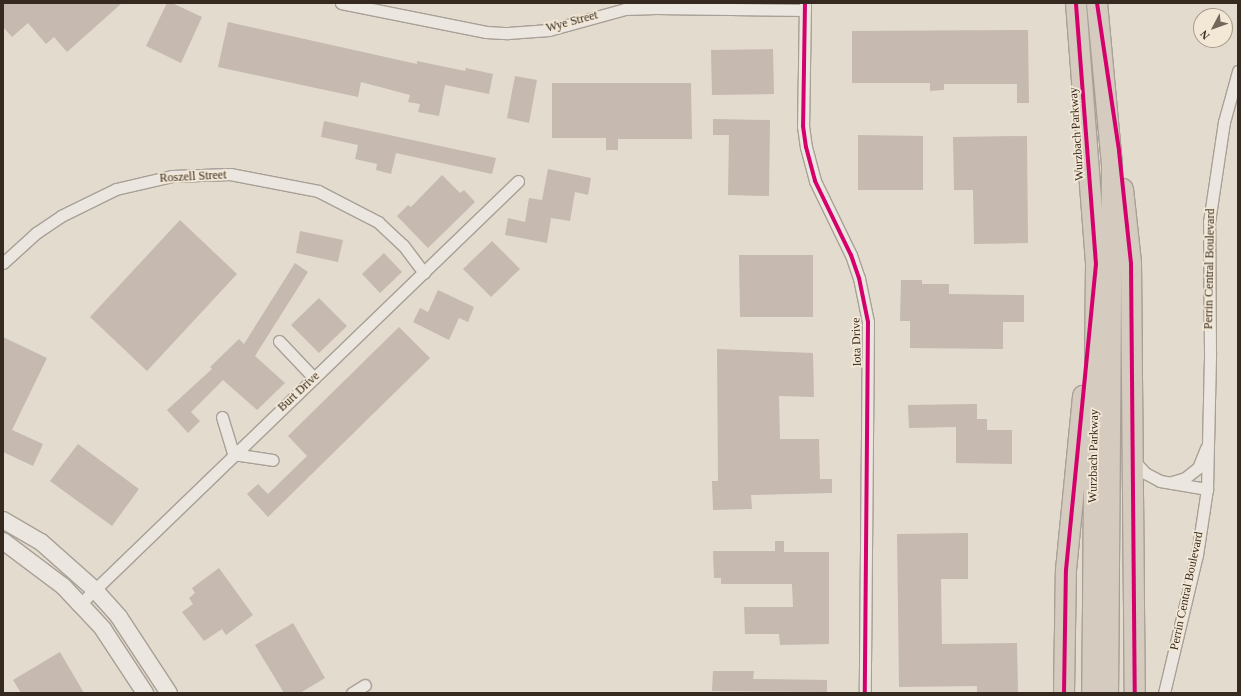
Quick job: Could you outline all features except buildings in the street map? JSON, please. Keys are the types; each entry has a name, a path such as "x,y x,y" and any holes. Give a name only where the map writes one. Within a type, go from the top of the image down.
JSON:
{"highway":[{"name":"Wurzbach Parkway","path":"1076,3 1096,264 1092,693"},
{"name":"Wurzbach Parkway","path":"1097,3 1112,165 1108,693"},
{"path":"1101,41 1119,151 1131,263 1135,693"},
{"path":"1064,693 1066,570 1096,264"}],"main road":[{"path":"3,520 41,542 95,590 119,616 169,693"},
{"path":"3,541 40,568 80,604 103,629 146,693"}],"street":[{"name":"Wye Street","path":"341,3 486,32 508,33 549,30 625,10 656,8 805,6"},
{"name":"Iota Drive","path":"805,6 803,126 806,146 815,181 852,255 859,278 868,322 865,693"},
{"name":"Perrin Central Boulevard","path":"1164,693 1197,555 1207,489 1210,352 1208,222 1224,122 1238,70"},
{"name":"Roszell Street","path":"3,263 36,233 61,216 116,190 172,176 230,174 318,191 378,222 403,245 424,273"},
{"name":"Burt Drive","path":"80,604 233,454 424,273 518,181"},
{"path":"279,341 314,378"},
{"path":"222,417 233,454 273,460"},
{"name":"Perrin Central Boulevard","path":"1170,483 1186,478 1198,468 1207,446"},
{"path":"1133,460 1145,473 1160,482 1207,489"},
{"path":"352,693 365,685"}],"cycle path":[{"path":"805,3 803,126 806,147 815,181 851,255 859,278 868,322 865,693"},
{"path":"1064,693 1066,570 1096,264 1076,3"},
{"path":"1097,3 1119,151 1131,263 1135,693"}]}
